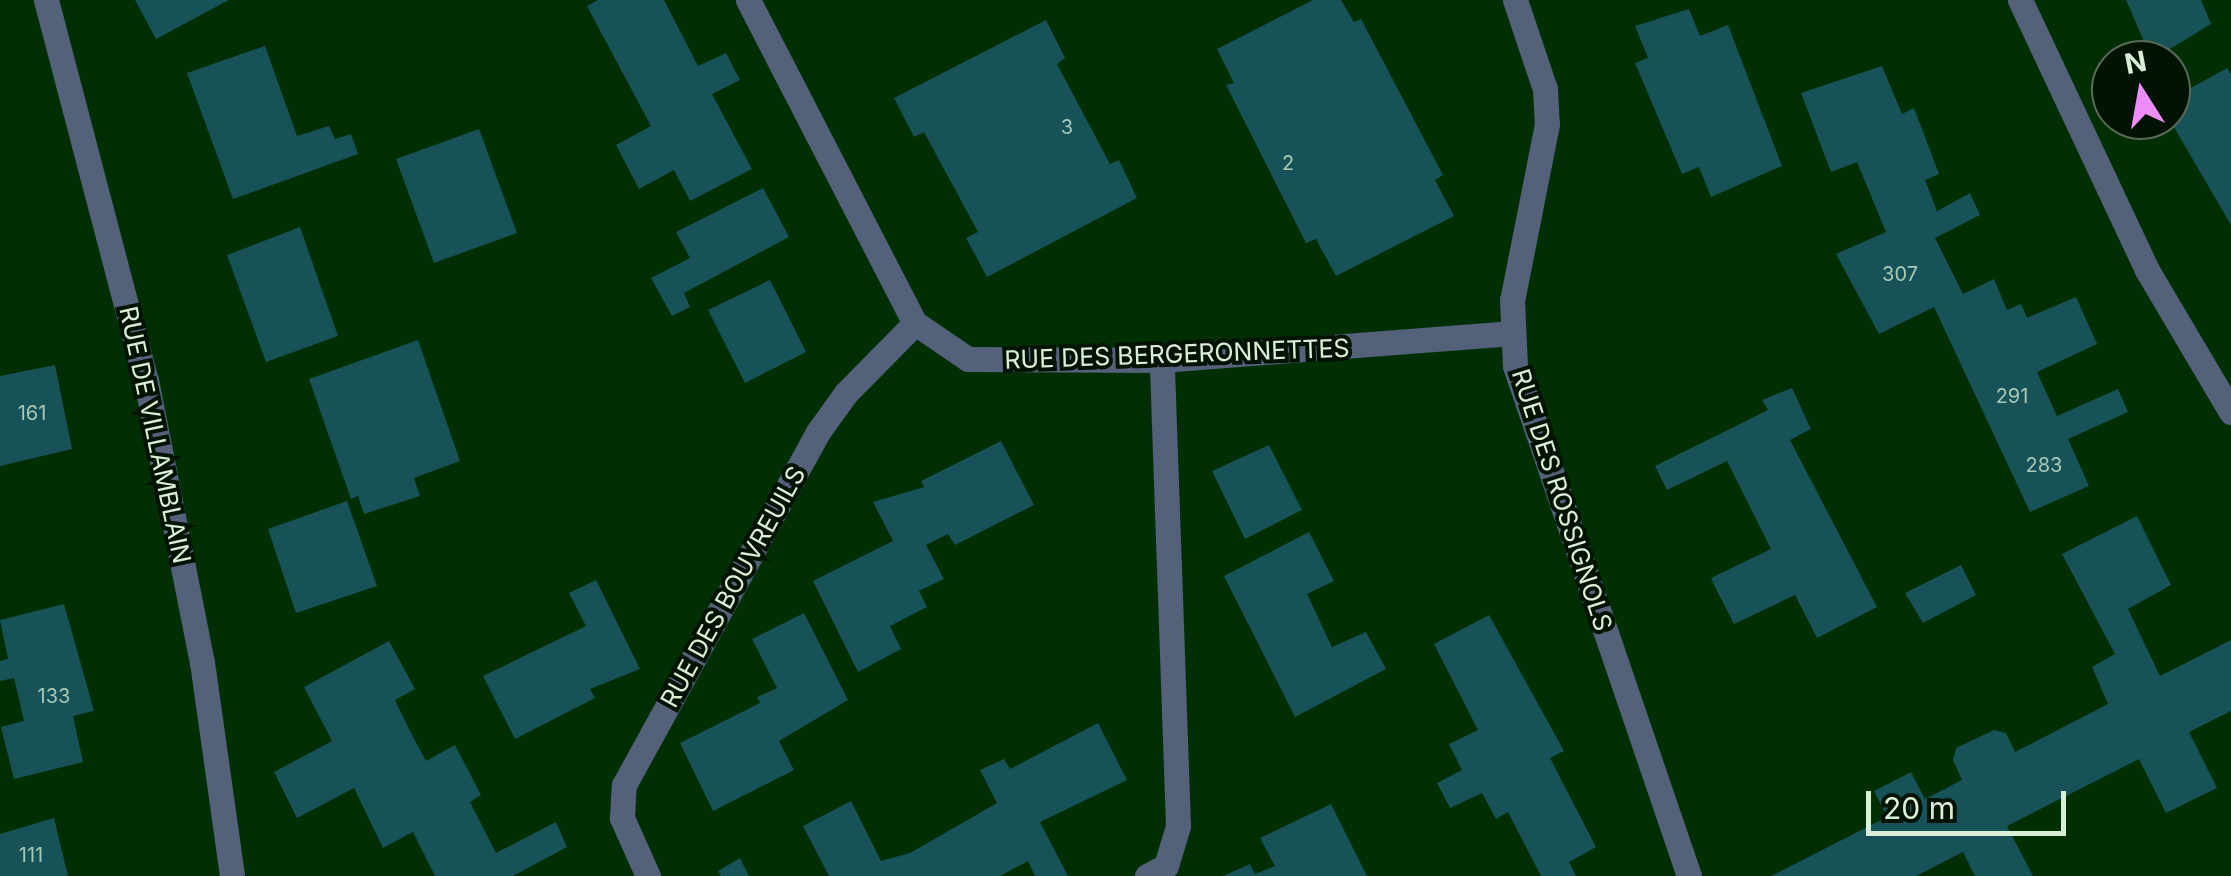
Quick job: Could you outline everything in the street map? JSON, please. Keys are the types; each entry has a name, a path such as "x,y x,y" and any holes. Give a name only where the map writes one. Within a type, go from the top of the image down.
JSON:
{"street":[{"name":"RUE DE VILLAMBLAIN","path":"46,0 146,380 202,662 232,876"},
{"name":"RUE DES BERGERONNETTES","path":"748,0 914,323 968,359 1162,360 1513,333"},
{"name":"RUE DES ROSSIGNOLS","path":"1516,0 1545,89 1547,124 1512,300 1513,333 1526,402 1689,876"},
{"path":"2020,0 2148,270 2231,412"},
{"name":"RUE DES BOUVREUILS","path":"648,876 622,818 624,785 818,432 846,392 914,323"},
{"path":"1147,876 1166,866 1178,826 1162,360"}],"building":[{"path":"135,0 229,0 156,39"},
{"path":"598,0 664,0 698,66 726,53 740,80 712,94 752,169 690,201 674,170 639,189 616,145 651,126 587,6"},
{"path":"1313,0 1341,0 1354,22 1361,19 1443,175 1435,180 1454,216 1336,276 1316,239 1306,243 1226,85 1234,83 1217,49"},
{"path":"2126,0 2201,0 2211,24 2185,40 2143,40"},
{"path":"1689,9 1700,36 1728,25 1782,166 1711,197 1699,167 1682,174 1635,63 1648,58 1635,26"},
{"path":"1046,20 1065,58 1057,64 1110,164 1119,160 1137,198 987,277 966,238 978,232 924,132 914,137 894,98"},
{"path":"265,46 297,136 329,126 335,139 351,134 358,154 233,199 187,73"},
{"path":"1882,66 1902,114 1914,108 1939,174 1925,180 1937,211 1970,193 1980,215 1935,238 1963,294 1994,279 2007,310 2021,304 2027,318 2076,297 2097,344 2037,372 2057,416 2118,389 2128,412 2068,439 2089,486 2030,512 1934,307 1879,334 1836,254 1886,232 1857,162 1831,172 1801,93"},
{"path":"2227,68 2231,74 2231,225 2181,140 2191,140 2191,88"},
{"path":"479,129 517,233 434,263 396,159"},
{"path":"763,188 789,237 684,293 690,307 672,316 651,278 690,258 676,232"},
{"path":"300,227 338,336 266,362 227,255"},
{"path":"770,280 806,352 745,383 708,310"},
{"path":"418,340 460,461 414,478 420,496 364,514 358,496 351,499 309,379"},
{"path":"55,365 72,449 0,466 0,376"},
{"path":"1792,388 1811,429 1790,440 1877,607 1817,638 1795,595 1734,624 1715,587 1711,578 1771,549 1727,461 1667,490 1655,466 1768,410 1762,400"},
{"path":"1001,441 1034,505 955,545 948,534 926,545 944,579 919,591 927,607 890,626 901,649 858,672 813,581 893,541 873,502 924,487 921,481"},
{"path":"1269,445 1302,510 1245,539 1212,471"},
{"path":"347,501 377,586 296,613 268,529"},
{"path":"2137,516 2171,585 2128,609 2160,676 2231,640 2231,711 2189,732 2217,788 2166,813 2139,759 2007,826 2033,876 1975,876 1963,852 1916,876 1771,876 1887,817 1874,791 1911,772 1925,799 1962,780 1953,760 1956,748 1994,730 2006,733 2015,752 2108,704 2092,667 2115,654 2062,554"},
{"path":"1309,532 1334,581 1307,594 1332,647 1366,632 1386,669 1295,717 1224,576"},
{"path":"1961,565 1976,595 1923,623 1905,593"},
{"path":"596,580 640,669 590,689 595,698 515,739 483,676 586,626 569,593"},
{"path":"64,604 94,711 73,716 83,762 14,779 1,727 24,721 14,678 0,681 0,661 8,659 0,620"},
{"path":"804,613 848,700 779,741 794,770 713,811 680,743 760,703 757,697 777,688 752,639"},
{"path":"1489,615 1564,751 1550,758 1596,847 1569,862 1576,876 1541,876 1508,812 1496,819 1482,793 1450,808 1437,783 1462,770 1449,744 1478,730 1434,644"},
{"path":"389,641 415,689 395,700 410,731 426,761 455,745 481,795 470,802 496,853 556,822 567,847 513,876 435,876 413,832 383,848 354,788 297,818 274,772 332,741 304,687"},
{"path":"1098,723 1127,780 1040,822 1068,876 1035,876 1028,861 1000,876 829,876 803,826 851,801 881,861 910,853 997,803 980,770 1004,759 1010,769"},
{"path":"1331,804 1367,876 1223,876 1250,864 1255,874 1275,866 1260,838"},
{"path":"54,818 68,876 0,876 0,834"},
{"path":"740,858 749,876 721,876 718,871"}]}
